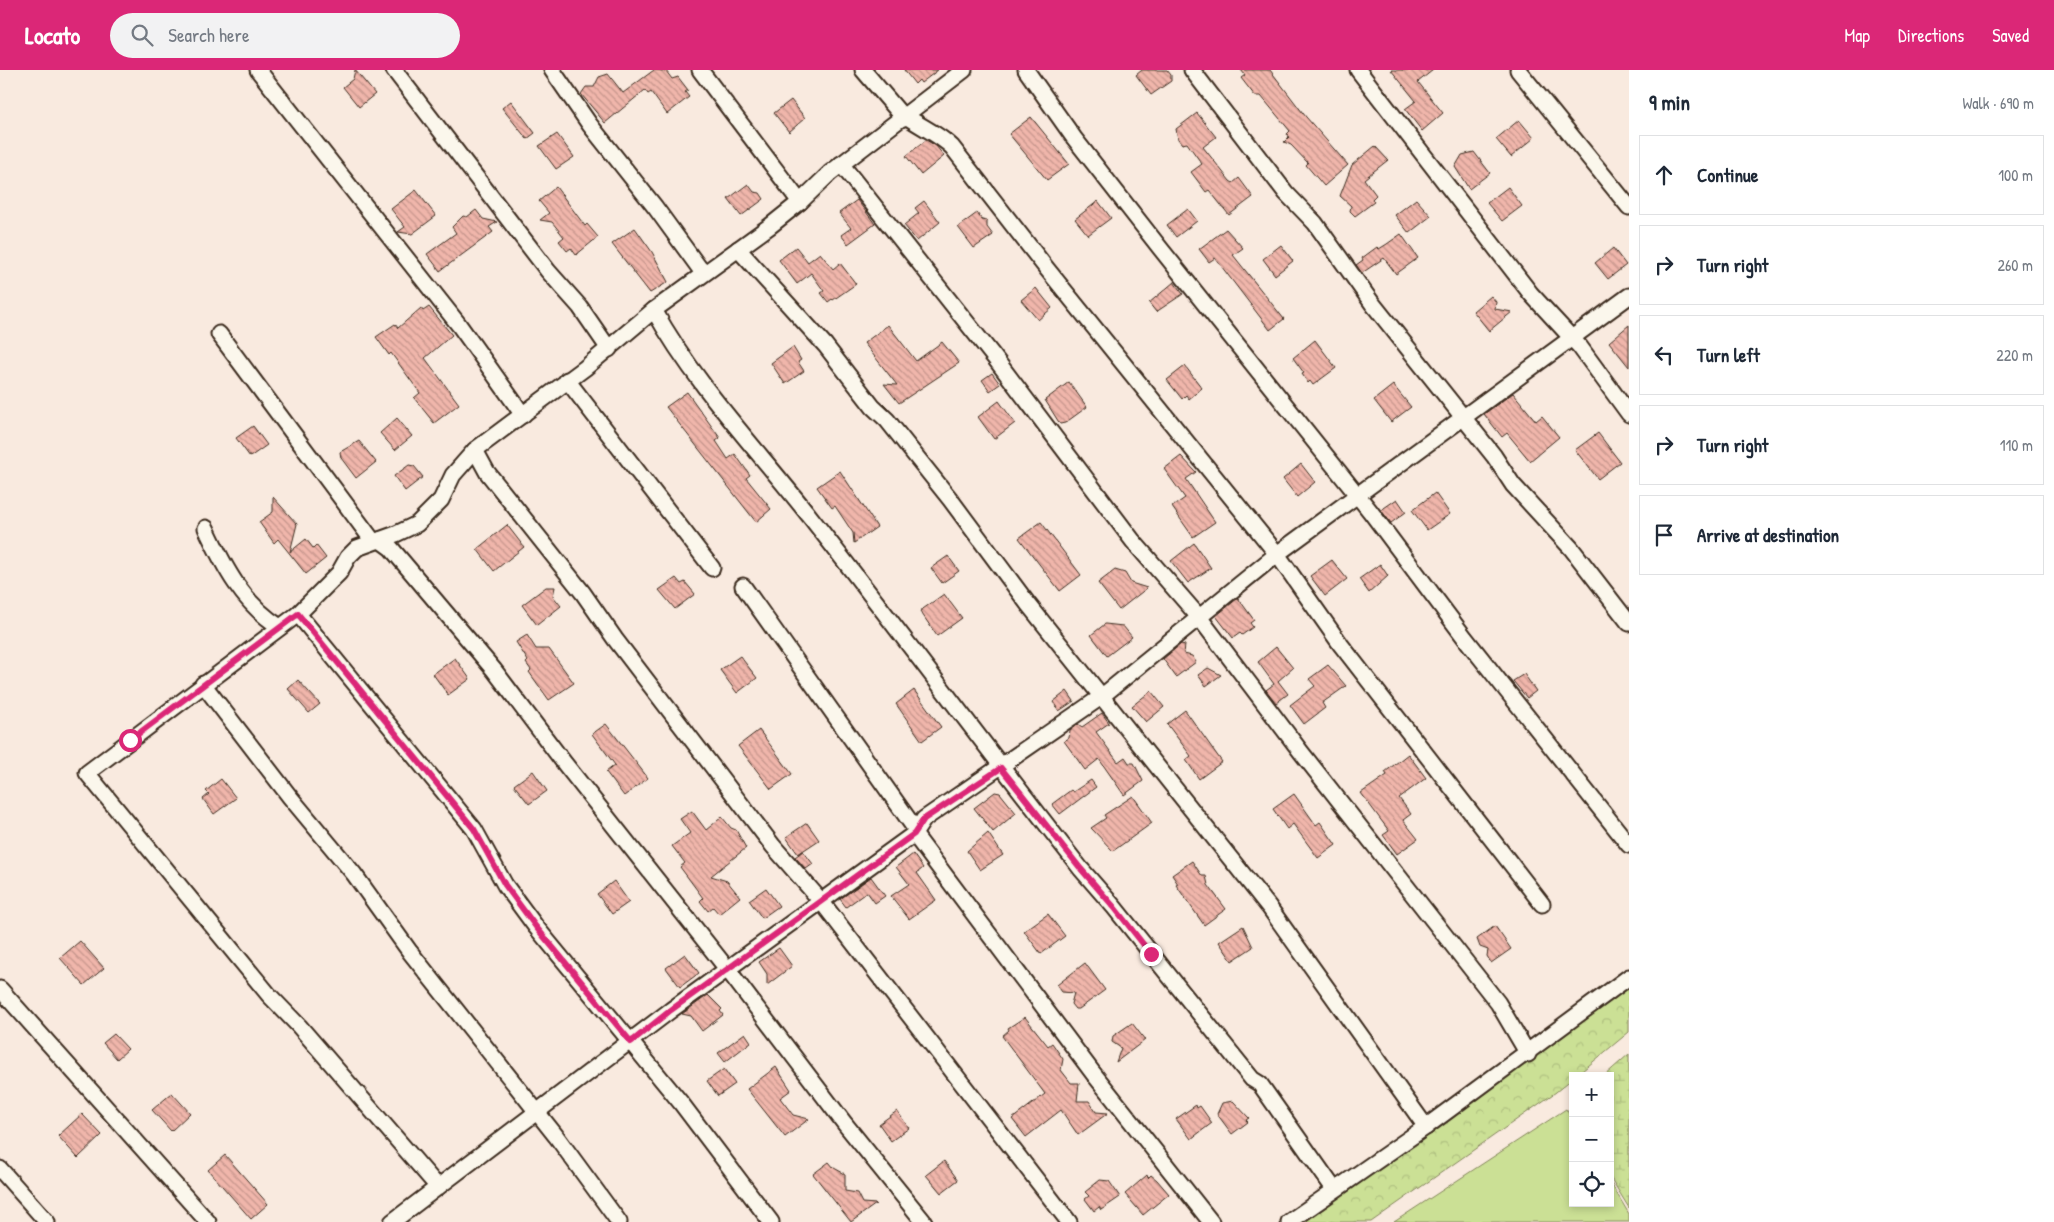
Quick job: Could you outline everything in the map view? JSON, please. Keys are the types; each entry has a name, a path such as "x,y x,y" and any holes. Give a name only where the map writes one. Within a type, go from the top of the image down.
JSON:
{"street":[{"path":"258,70 459,325 523,415"},
{"path":"394,70 548,271 580,307 609,349"},
{"path":"552,70 590,125 655,207 703,274"},
{"path":"700,70 800,202"},
{"path":"863,70 905,117 926,131 941,136 952,147 1047,269 1276,554 1341,645 1542,904"},
{"path":"438,1187 300,1026 269,995 87,772 202,684 298,614 339,573 348,557 358,548 417,524 431,512 440,500 453,475 475,450 609,349 654,310 800,202 841,164 905,117 964,70"},
{"path":"1026,70 1074,138 1356,496 1370,510 1465,638 1629,845"},
{"path":"1192,70 1286,193 1315,223 1372,303 1494,456 1514,485 1586,567 1629,623"},
{"path":"1358,70 1532,294 1580,347 1629,414"},
{"path":"1518,70 1629,207"},
{"path":"841,164 994,357 1133,541 1199,617 1313,768 1498,1003 1528,1054"},
{"path":"738,249 794,309 873,407 887,420 1101,697 1269,907 1426,1127"},
{"path":"392,1222 915,832 924,819 1001,768 1101,697 1276,554 1570,337 1629,296"},
{"path":"654,310 673,345 694,374 812,520 1001,768 1081,869 1114,907 1252,1079 1260,1084 1334,1189"},
{"path":"219,334 376,541 391,548 494,670 565,764 728,970 829,1103 924,1222"},
{"path":"567,380 712,568"},
{"path":"475,450 487,472 583,593 614,638 762,830 821,901 1069,1222"},
{"path":"206,528 218,555 242,592 254,608 280,627"},
{"path":"743,586 777,632 915,832 1093,1073 1211,1222"},
{"path":"298,614 474,829 505,885 536,927 681,1103 771,1222"},
{"path":"202,684 290,797 354,874 416,959 538,1113 619,1222"},
{"path":"1289,1222 1528,1054 1629,977"},
{"path":"0,989 208,1222"},
{"path":"0,1169 46,1222"}],"green space":[{"path":"1629,983 1629,1032 1581,1072 1569,1072 1569,1081 1556,1092 1371,1222 1305,1222 1439,1126"},
{"path":"1629,1054 1629,1208 1614,1184 1614,1072 1609,1072"},
{"path":"1566,1109 1569,1114 1569,1207 1614,1207 1614,1189 1629,1214 1629,1222 1394,1222"}],"building":[{"path":"355,70 375,94 359,107 343,87 353,79"},
{"path":"654,70 666,71 672,79 678,77 688,90 685,92 689,97 667,114 651,92 648,94 645,90 605,123 581,94 586,87 594,87 599,77 608,74 623,93"},
{"path":"904,70 938,70 921,83 919,80 915,84"},
{"path":"1142,70 1167,70 1171,75 1171,81 1151,95 1136,75"},
{"path":"1241,70 1270,70 1306,117 1348,165 1324,186 1306,165 1308,163 1291,145 1284,142 1289,137 1287,134 1290,131 1261,96 1255,96 1241,78 1245,75"},
{"path":"1391,70 1433,70 1418,82 1443,113 1422,131 1405,109 1416,101"},
{"path":"791,100 805,118 789,132 774,113"},
{"path":"511,101 535,133 527,139 502,108"},
{"path":"1197,113 1216,137 1203,147 1230,181 1233,183 1239,178 1253,197 1229,215 1209,190 1206,192 1191,172 1202,164 1187,143 1182,144 1178,139 1176,129"},
{"path":"1031,117 1069,164 1047,180 1009,134"},
{"path":"1519,120 1534,138 1511,157 1496,139"},
{"path":"557,134 574,157 556,169 539,146"},
{"path":"926,140 936,146 944,156 921,175 906,156"},
{"path":"1375,146 1388,160 1364,179 1376,195 1372,199 1374,202 1355,216 1350,211 1351,206 1340,196 1352,165"},
{"path":"1474,152 1490,173 1469,189 1455,167 1462,155"},
{"path":"748,184 754,192 760,193 764,199 741,216 728,199"},
{"path":"556,187 585,226 587,224 598,237 576,255 571,248 567,251 559,241 564,237 552,222 540,220 549,213 539,201"},
{"path":"1508,187 1522,206 1502,221 1487,203"},
{"path":"416,190 436,216 412,234 398,232 405,227 391,209"},
{"path":"1416,199 1431,216 1409,233 1395,215"},
{"path":"857,200 875,224 848,244 841,235 851,228 839,213"},
{"path":"924,201 940,222 917,241 904,225 919,213 915,208"},
{"path":"1098,201 1111,218 1088,235 1075,219"},
{"path":"1188,209 1197,221 1176,237 1167,225"},
{"path":"476,210 483,219 497,222 489,227 493,232 440,271 427,254 456,233 452,227 463,216 467,217"},
{"path":"977,213 982,220 987,221 987,227 993,235 974,248 958,227"},
{"path":"635,228 652,252 668,282 650,293 612,244"},
{"path":"1226,229 1243,248 1233,255 1284,319 1270,330 1215,258 1209,262 1199,249"},
{"path":"1401,234 1418,258 1396,274 1384,258 1362,273 1356,265 1363,260 1362,258 1377,247 1379,249"},
{"path":"1281,245 1293,261 1275,275 1263,259"},
{"path":"796,247 808,262 820,253 833,269 840,263 856,284 828,302 821,293 824,291 811,273 797,284 779,260"},
{"path":"1613,248 1626,265 1608,279 1595,263"},
{"path":"1174,282 1183,294 1156,312 1149,303"},
{"path":"1036,288 1052,308 1038,320 1021,300"},
{"path":"1491,296 1496,302 1495,309 1512,312 1489,331 1473,311"},
{"path":"429,307 452,335 425,358 459,404 434,423 414,398 420,393 391,353 389,355 376,337 395,324 398,328 421,308 423,311"},
{"path":"888,325 916,361 942,342 959,363 899,403 884,384 897,385 864,343"},
{"path":"1629,325 1629,367 1609,342"},
{"path":"1315,340 1336,368 1313,385 1310,381 1308,383 1302,374 1304,373 1293,358"},
{"path":"793,347 801,360 798,362 804,371 785,384 771,363"},
{"path":"1185,366 1202,388 1189,399 1186,395 1182,399 1167,380"},
{"path":"992,373 1000,384 990,391 982,380"},
{"path":"1069,382 1087,407 1065,423 1060,424 1045,400"},
{"path":"1393,385 1411,407 1391,422 1374,400"},
{"path":"687,392 720,438 716,441 728,459 735,454 750,475 746,478 771,509 756,522 666,407"},
{"path":"1513,393 1536,421 1542,416 1559,437 1530,461 1507,433 1502,437 1484,414"},
{"path":"999,401 1015,423 994,439 978,417"},
{"path":"397,418 412,436 395,450 380,433"},
{"path":"253,426 267,445 250,457 236,438"},
{"path":"1598,433 1620,462 1598,479 1575,450"},
{"path":"359,441 376,462 356,478 341,458 340,452"},
{"path":"1181,456 1196,472 1186,479 1215,522 1193,537 1172,507 1185,498 1164,469"},
{"path":"1301,464 1315,482 1297,497 1283,479"},
{"path":"409,465 414,466 423,477 405,491 394,476"},
{"path":"840,471 877,527 854,543 853,533 835,506 832,508 817,487"},
{"path":"1435,493 1450,514 1427,530 1412,510"},
{"path":"273,497 297,524 290,552 306,539 313,548 316,545 326,558 306,574 278,539 274,543 259,522 273,512"},
{"path":"1397,499 1406,512 1391,523 1381,510"},
{"path":"1041,522 1081,575 1060,591 1019,538"},
{"path":"507,525 524,547 494,571 477,549"},
{"path":"1194,543 1211,568 1188,583 1171,561"},
{"path":"948,556 959,571 942,583 931,568"},
{"path":"1332,560 1347,579 1325,596 1310,576"},
{"path":"1380,564 1388,576 1369,593 1359,579"},
{"path":"1115,570 1125,573 1131,583 1147,588 1119,610 1098,583"},
{"path":"676,578 681,584 685,582 695,594 675,609 659,590"},
{"path":"546,587 555,587 553,596 561,606 537,625 522,605"},
{"path":"944,594 962,618 937,636 920,611"},
{"path":"1238,598 1254,620 1250,623 1253,627 1242,635 1240,633 1233,638 1216,616"},
{"path":"1105,624 1123,626 1132,637 1107,656 1091,635"},
{"path":"527,635 536,649 549,649 574,683 549,700 529,672 531,670 526,663 528,661 516,642"},
{"path":"1181,644 1185,645 1184,654 1192,656 1196,662 1176,677 1163,659"},
{"path":"1276,647 1293,668 1278,681 1288,694 1276,703 1266,690 1274,684 1258,662"},
{"path":"740,656 757,678 737,693 720,670"},
{"path":"455,658 470,679 448,695 433,674"},
{"path":"1328,665 1346,686 1322,703 1325,708 1304,724 1290,705 1315,686 1309,679"},
{"path":"1208,668 1221,675 1206,686 1198,675"},
{"path":"1524,674 1536,691 1527,698 1513,681"},
{"path":"298,680 320,704 309,713 288,689"},
{"path":"914,690 941,727 922,741 896,704"},
{"path":"1067,691 1074,701 1059,711 1053,702"},
{"path":"1151,691 1164,707 1146,722 1132,706"},
{"path":"1185,710 1222,762 1199,779 1186,760 1191,756 1167,724"},
{"path":"1102,713 1109,723 1096,732 1118,762 1125,757 1129,763 1134,763 1143,781 1124,795 1099,759 1085,770 1064,741 1069,738 1070,730 1078,724 1082,727"},
{"path":"606,724 648,778 624,796 606,772 615,765 592,734"},
{"path":"759,730 792,774 771,789 738,746"},
{"path":"1408,754 1426,778 1399,798 1411,814 1403,820 1418,839 1397,854 1383,835 1389,831 1361,793 1387,775 1385,772"},
{"path":"533,771 547,791 529,804 514,785"},
{"path":"221,779 236,798 214,814 203,799 209,794 206,791"},
{"path":"1091,780 1096,787 1060,814 1052,804 1071,790 1073,792"},
{"path":"995,792 1000,793 1016,813 993,832 974,808"},
{"path":"1294,794 1316,825 1320,822 1336,845 1318,858 1293,824 1287,829 1273,809"},
{"path":"1133,796 1152,823 1113,851 1091,828 1106,818 1104,815"},
{"path":"692,811 706,830 722,817 731,828 736,830 746,848 711,876 727,881 740,897 719,914 713,907 708,911 700,901 703,898 680,867 685,863 672,846 690,833 680,819"},
{"path":"807,823 819,840 798,854 786,837"},
{"path":"988,833 1003,855 980,870 967,851"},
{"path":"803,851 813,864 806,869 795,857"},
{"path":"913,854 923,868 917,873 936,900 909,919 891,896 909,884 896,867"},
{"path":"1192,861 1202,876 1206,876 1208,885 1226,909 1204,925 1176,885 1178,884 1172,875"},
{"path":"871,877 885,896 875,903 867,892 846,907 840,899"},
{"path":"614,881 629,902 612,914 597,894"},
{"path":"766,888 779,906 762,918 749,900"},
{"path":"1048,914 1065,936 1041,954 1024,931"},
{"path":"1243,926 1253,947 1232,961 1219,942"},
{"path":"1495,926 1511,949 1491,963 1487,956 1488,950 1480,947 1477,939"},
{"path":"80,941 104,968 84,985 60,958"},
{"path":"779,948 792,966 767,985 767,974 759,962"},
{"path":"685,954 699,973 680,987 666,968"},
{"path":"1085,963 1105,990 1079,1009 1075,1009 1071,1004 1074,993 1062,992 1057,985"},
{"path":"708,995 722,1009 720,1011 723,1015 702,1031 691,1016 682,1014"},
{"path":"1025,1017 1048,1046 1052,1043 1063,1059 1061,1070 1071,1083 1079,1083 1077,1101 1089,1101 1096,1112 1108,1113 1078,1135 1061,1110 1026,1137 1012,1119 1045,1094 1002,1036 1009,1030 1008,1028"},
{"path":"1132,1023 1145,1040 1116,1062 1121,1048 1112,1042 1113,1036"},
{"path":"745,1033 751,1042 725,1062 718,1053"},
{"path":"114,1034 128,1049 117,1059 103,1043"},
{"path":"776,1067 791,1090 780,1098 793,1115 809,1119 785,1137 747,1089"},
{"path":"724,1069 735,1084 718,1096 707,1081"},
{"path":"172,1093 190,1113 171,1131 152,1110"},
{"path":"1233,1101 1249,1118 1246,1120 1248,1122 1232,1134 1217,1114 1222,1103"},
{"path":"1196,1105 1197,1108 1200,1106 1212,1123 1191,1139 1176,1119"},
{"path":"897,1111 909,1128 891,1141 879,1124"},
{"path":"82,1114 102,1135 78,1158 58,1136"},
{"path":"225,1155 268,1204 251,1219 208,1170"},
{"path":"944,1161 958,1180 941,1193 926,1175"},
{"path":"829,1162 834,1168 845,1174 845,1191 857,1193 862,1203 876,1204 851,1222 813,1174"},
{"path":"1147,1175 1148,1178 1151,1175 1157,1180 1169,1194 1143,1215 1125,1194"},
{"path":"1100,1180 1109,1181 1120,1197 1101,1210 1099,1207 1094,1211 1085,1199 1089,1196 1085,1192"}],"route":[{"path":"130,740 202,684 298,614 474,829 505,885 536,927 631,1042 671,1010 914,834 924,819 1001,768 1151,954"}]}
